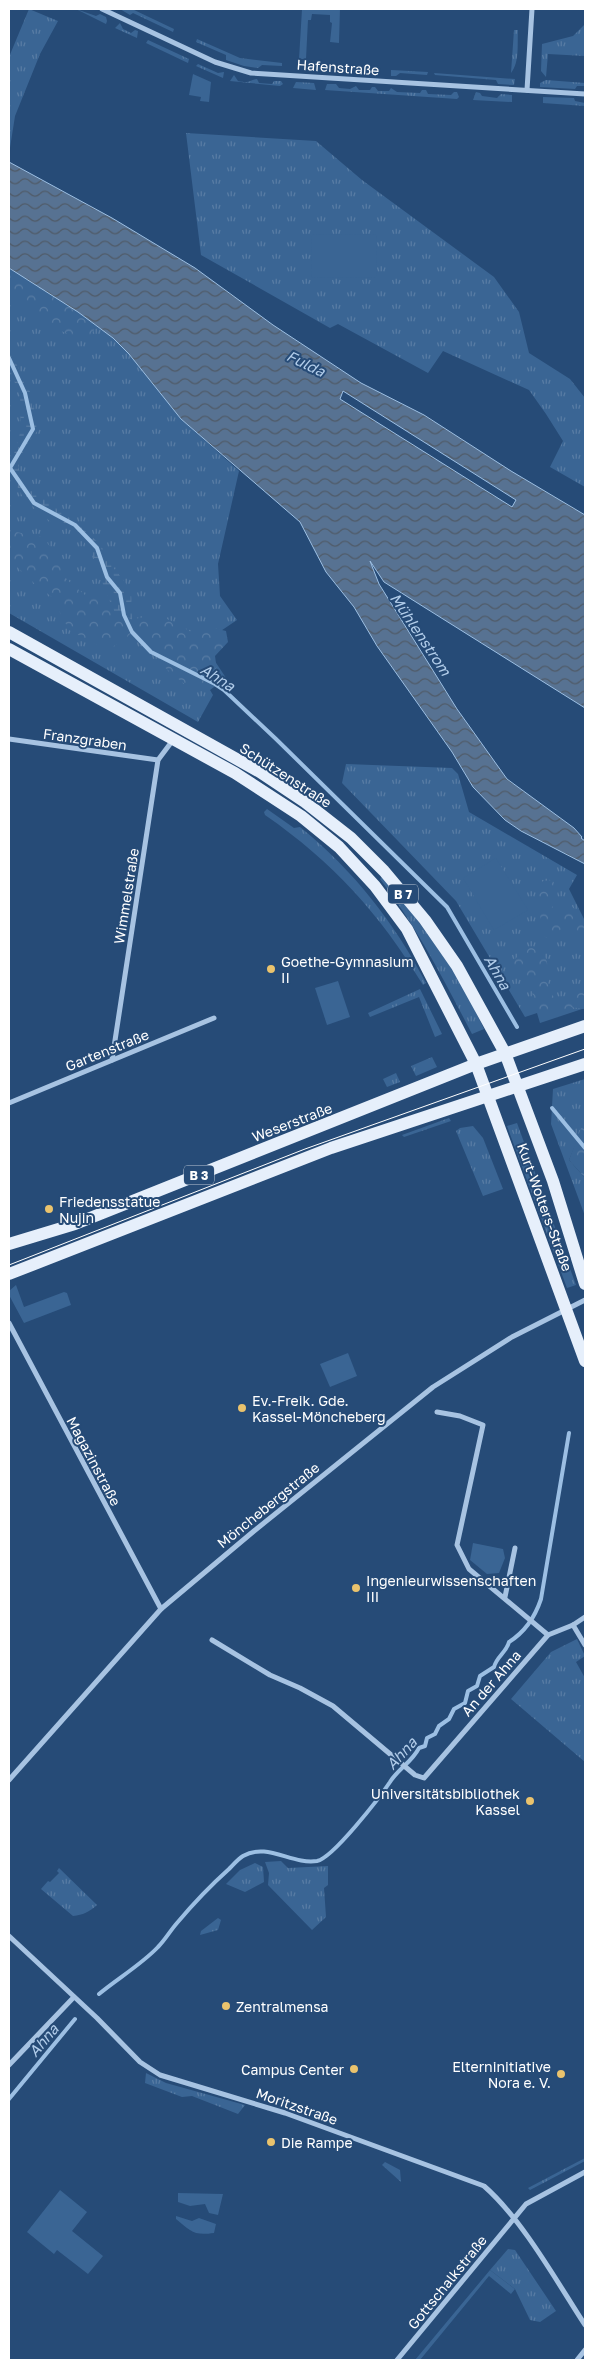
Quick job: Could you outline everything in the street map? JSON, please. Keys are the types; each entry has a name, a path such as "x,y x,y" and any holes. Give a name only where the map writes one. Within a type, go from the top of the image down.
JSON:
{"main road":[{"name":"Schützenstraße","path":"9,632 176,734 301,816 339,847 375,886 407,929 476,1064"},
{"name":"Schützenstraße","path":"9,649 176,734 260,772 305,802 350,838 384,871 425,920 457,966 505,1053"},
{"name":"Weserstraße","path":"9,1244 75,1224 476,1064 585,1026"},
{"name":"Kurt-Wolters-Straße","path":"505,1053 553,1181 585,1284"},
{"name":"Kurt-Wolters-Straße","path":"476,1064 585,1361"},
{"name":"B 3","path":"9,1274 331,1148 518,1084 585,1064"}],"street":[{"name":"Hafenstraße","path":"102,9 215,62 251,73 585,94"},
{"path":"527,90 532,9"},
{"name":"Wimmelstraße","path":"112,1060 158,760 176,734"},
{"name":"Franzgraben","path":"9,738 158,760"},
{"name":"Gartenstraße","path":"9,1103 214,1018"},
{"name":"Mönchebergstraße","path":"9,1780 161,1609 433,1387 512,1337 585,1300"},
{"name":"Magazinstraße","path":"9,1323 161,1609"},
{"path":"437,1412 460,1416 483,1425 457,1545 469,1569 505,1597 548,1635"},
{"path":"505,1597 515,1548"},
{"name":"An der Ahna","path":"212,1640 270,1674 333,1706 411,1772 424,1778 548,1635 573,1625 585,1617"},
{"path":"573,1625 585,1645"},
{"name":"Moritzstraße","path":"9,1936 140,2062 160,2075 276,2110 484,2186 496,2197 513,2219 585,2325"},
{"path":"9,2065 74,1997"},
{"name":"Gottschalkstraße","path":"398,2360 526,2204 585,2172"},
{"path":"577,2360 585,2350"}],"green space":[{"path":"29,9 58,21 40,54 15,116 9,154 9,57"},
{"path":"76,9 96,16 100,14 106,17 106,24"},
{"path":"120,9 132,9 174,29 173,32 133,13 130,15"},
{"path":"302,9 340,9 339,43 330,42 332,23 330,22 330,15 312,14 311,20 308,20 306,59 299,59"},
{"path":"120,23 123,29 131,33 135,30 138,31 137,38 115,28"},
{"path":"585,24 585,56 548,54 546,77 541,71 542,44 573,36"},
{"path":"514,30 518,30 518,52 514,69 511,73"},
{"path":"197,39 240,58 282,63 282,66 262,65 258,68 244,66 226,60 226,55 196,42"},
{"path":"148,40 189,59 188,63 146,43"},
{"path":"198,64 218,73 224,72 223,78 196,66"},
{"path":"298,64 365,68 363,74 355,74 352,70 298,67"},
{"path":"391,70 428,72 427,75 400,73 396,76 391,76"},
{"path":"434,73 515,79 514,85 498,84 496,80 435,75"},
{"path":"193,74 211,82 209,102 200,101 201,97 189,95"},
{"path":"234,75 238,81 242,82 257,79 259,83 272,84 274,81 281,81 283,84 280,86 230,81"},
{"path":"546,80 585,83 585,86 577,86 575,89 540,87 540,83"},
{"path":"296,82 314,83 316,90 293,88"},
{"path":"327,84 336,84 339,88 350,89 356,86 359,90 370,90 372,87 375,87 378,91 389,91 391,88 397,92 420,93 422,90 426,90 428,94 451,95 457,92 459,97 457,99 325,90"},
{"path":"476,92 482,96 497,98 501,94 512,95 512,102 473,100"},
{"path":"543,97 574,98 575,101 585,103 585,106 543,103"},
{"path":"186,133 316,141 362,180 494,277 519,312 529,353 570,379 585,398 585,487 550,467 563,441 529,390 443,351 428,373 338,324 330,328 201,255"},
{"path":"376,234 377,277 312,278 311,235"},
{"path":"9,268 78,312 113,338 129,354 181,419 239,471 218,564 220,596 237,620 203,643 226,678 210,690 213,695 198,722 9,613"},
{"path":"9,271 21,273 93,321 94,330 88,339 79,338 58,329 9,296"},
{"path":"9,352 31,394 38,430 24,448 18,468 24,484 75,522 100,544 112,566 131,590 132,620 123,614 115,613 104,588 98,565 75,527 52,523 24,499 9,471 21,430 20,392 9,372"},
{"path":"16,532 43,537 58,558 66,579 85,595 100,598 115,613 123,614 132,620 157,616 171,620 193,633 210,627 226,631 228,642 215,656 217,671 210,687 205,690 188,687 163,666 163,653 146,643 136,628 124,640 107,650 69,630 52,597 36,585 9,559 9,535"},
{"path":"346,764 452,768 458,774 469,812 577,875 569,889 585,921 585,1008 540,1023 537,1013 525,1017 456,901 342,783"},
{"path":"267,809 294,828 300,827 338,861 386,918 426,983 423,985 390,935 353,891 312,851 265,815 264,812"},
{"path":"496,858 528,910 494,930 463,878"},
{"path":"382,877 411,911 460,980 484,1029 472,1034 418,935 380,879"},
{"path":"552,880 558,888 557,897 551,902 553,909 557,914 571,906 582,920 585,937 580,938 563,928 553,937 547,938 540,933 541,920 539,910 541,901 537,889 543,881"},
{"path":"524,946 539,951 546,959 550,992 554,997 560,1000 577,987 585,986 585,1009 570,1007 548,1016 542,1015 534,1003 531,985 511,966"},
{"path":"338,981 350,1017 327,1025 315,988"},
{"path":"420,989 442,1034 435,1037 419,997 370,1017 368,1013"},
{"path":"432,1057 437,1067 416,1076 411,1066"},
{"path":"396,1073 400,1082 387,1087 383,1079"},
{"path":"585,1079 585,1126 584,1124 569,1160 585,1178 585,1216 551,1124 553,1089"},
{"path":"449,1118 451,1121 404,1137 402,1135"},
{"path":"517,1123 576,1285 567,1288 507,1126"},
{"path":"583,1123 585,1126 585,1178 569,1160"},
{"path":"473,1126 483,1138 503,1189 483,1196 456,1131 460,1128"},
{"path":"16,1285 24,1307 64,1292 67,1293 71,1305 24,1323 9,1295 9,1291"},
{"path":"348,1353 357,1376 330,1387 320,1364"},
{"path":"473,1543 503,1549 505,1558 499,1573 487,1574 470,1560"},
{"path":"577,1639 585,1656 576,1662 585,1678 585,1762 511,1699 551,1652"},
{"path":"281,1861 288,1868 328,1866 328,1885 324,1888 326,1917 312,1930 268,1885 269,1873 265,1862"},
{"path":"255,1863 263,1867 264,1882 245,1892 226,1884 240,1870"},
{"path":"59,1868 97,1905 86,1913 73,1916 41,1889 59,1873 57,1871"},
{"path":"218,1918 221,1920 218,1930 200,1935 201,1931"},
{"path":"146,2073 166,2083 245,2105 238,2114 192,2096 182,2097 145,2083"},
{"path":"585,2158 585,2161 530,2190 528,2188"},
{"path":"385,2162 400,2170 401,2182 382,2165"},
{"path":"60,2190 87,2212 72,2231 103,2256 88,2274 57,2250 54,2254 27,2232"},
{"path":"178,2193 223,2194 218,2215 209,2213 205,2204 190,2206 178,2202"},
{"path":"176,2216 192,2221 199,2218 216,2224 214,2233 201,2234 193,2232 176,2219"},
{"path":"508,2249 515,2250 556,2311 540,2322 530,2320 515,2289 490,2270"},
{"path":"490,2270 515,2289 511,2294 489,2276 420,2360 415,2360"}],"water":[{"name":"Fulda","path":"9,162 112,218 195,268 273,325 361,383 424,415 511,471 585,515 585,708 384,582 370,561 379,584 457,709 507,779 574,828 582,837 585,841 585,864 521,831 505,820 473,787 452,752 377,646 354,607 326,572 300,522 181,419 129,354 113,338 78,312 9,268","holes":["343,391 516,500 512,507 340,399"]}],"waterway":[{"name":"Ahna","path":"9,358 25,393 33,429 10,468 34,503 75,525 97,548 107,577 120,593 124,615 132,632 151,652 224,690 447,907 517,1027"},
{"name":"Ahna","path":"552,1108 585,1148"},
{"name":"Ahna","path":"99,1994 152,1953 195,1902 243,1856 261,1851 298,1860 317,1861 334,1850 356,1826 393,1777 413,1757 419,1748 425,1746 427,1738 435,1734 439,1726 449,1719 454,1709 465,1703 468,1691 477,1686 480,1676 494,1667 509,1642 529,1624 539,1606 569,1433"},
{"name":"Ahna","path":"9,2099 75,2019"}],"tram line":[{"path":"9,1265 305,1149 585,1049"}],"place":[{"name":"Goethe-Gymnasium II","path":"271,969"},
{"name":"Friedensstatue Nujin","path":"49,1209"},
{"name":"Ev.-Freik. Gde. Kassel-Möncheberg","path":"242,1408"},
{"name":"Ingenieurwissenschaften III","path":"356,1588"},
{"name":"Universitätsbibliothek Kassel","path":"530,1801"},
{"name":"Zentralmensa","path":"226,2006"},
{"name":"Campus Center","path":"354,2069"},
{"name":"Elterninitiative Nora e. V.","path":"561,2074"},
{"name":"Die Rampe","path":"271,2142"}],"water label":[{"name":"Mühlenstrom","path":"421,634"}]}
